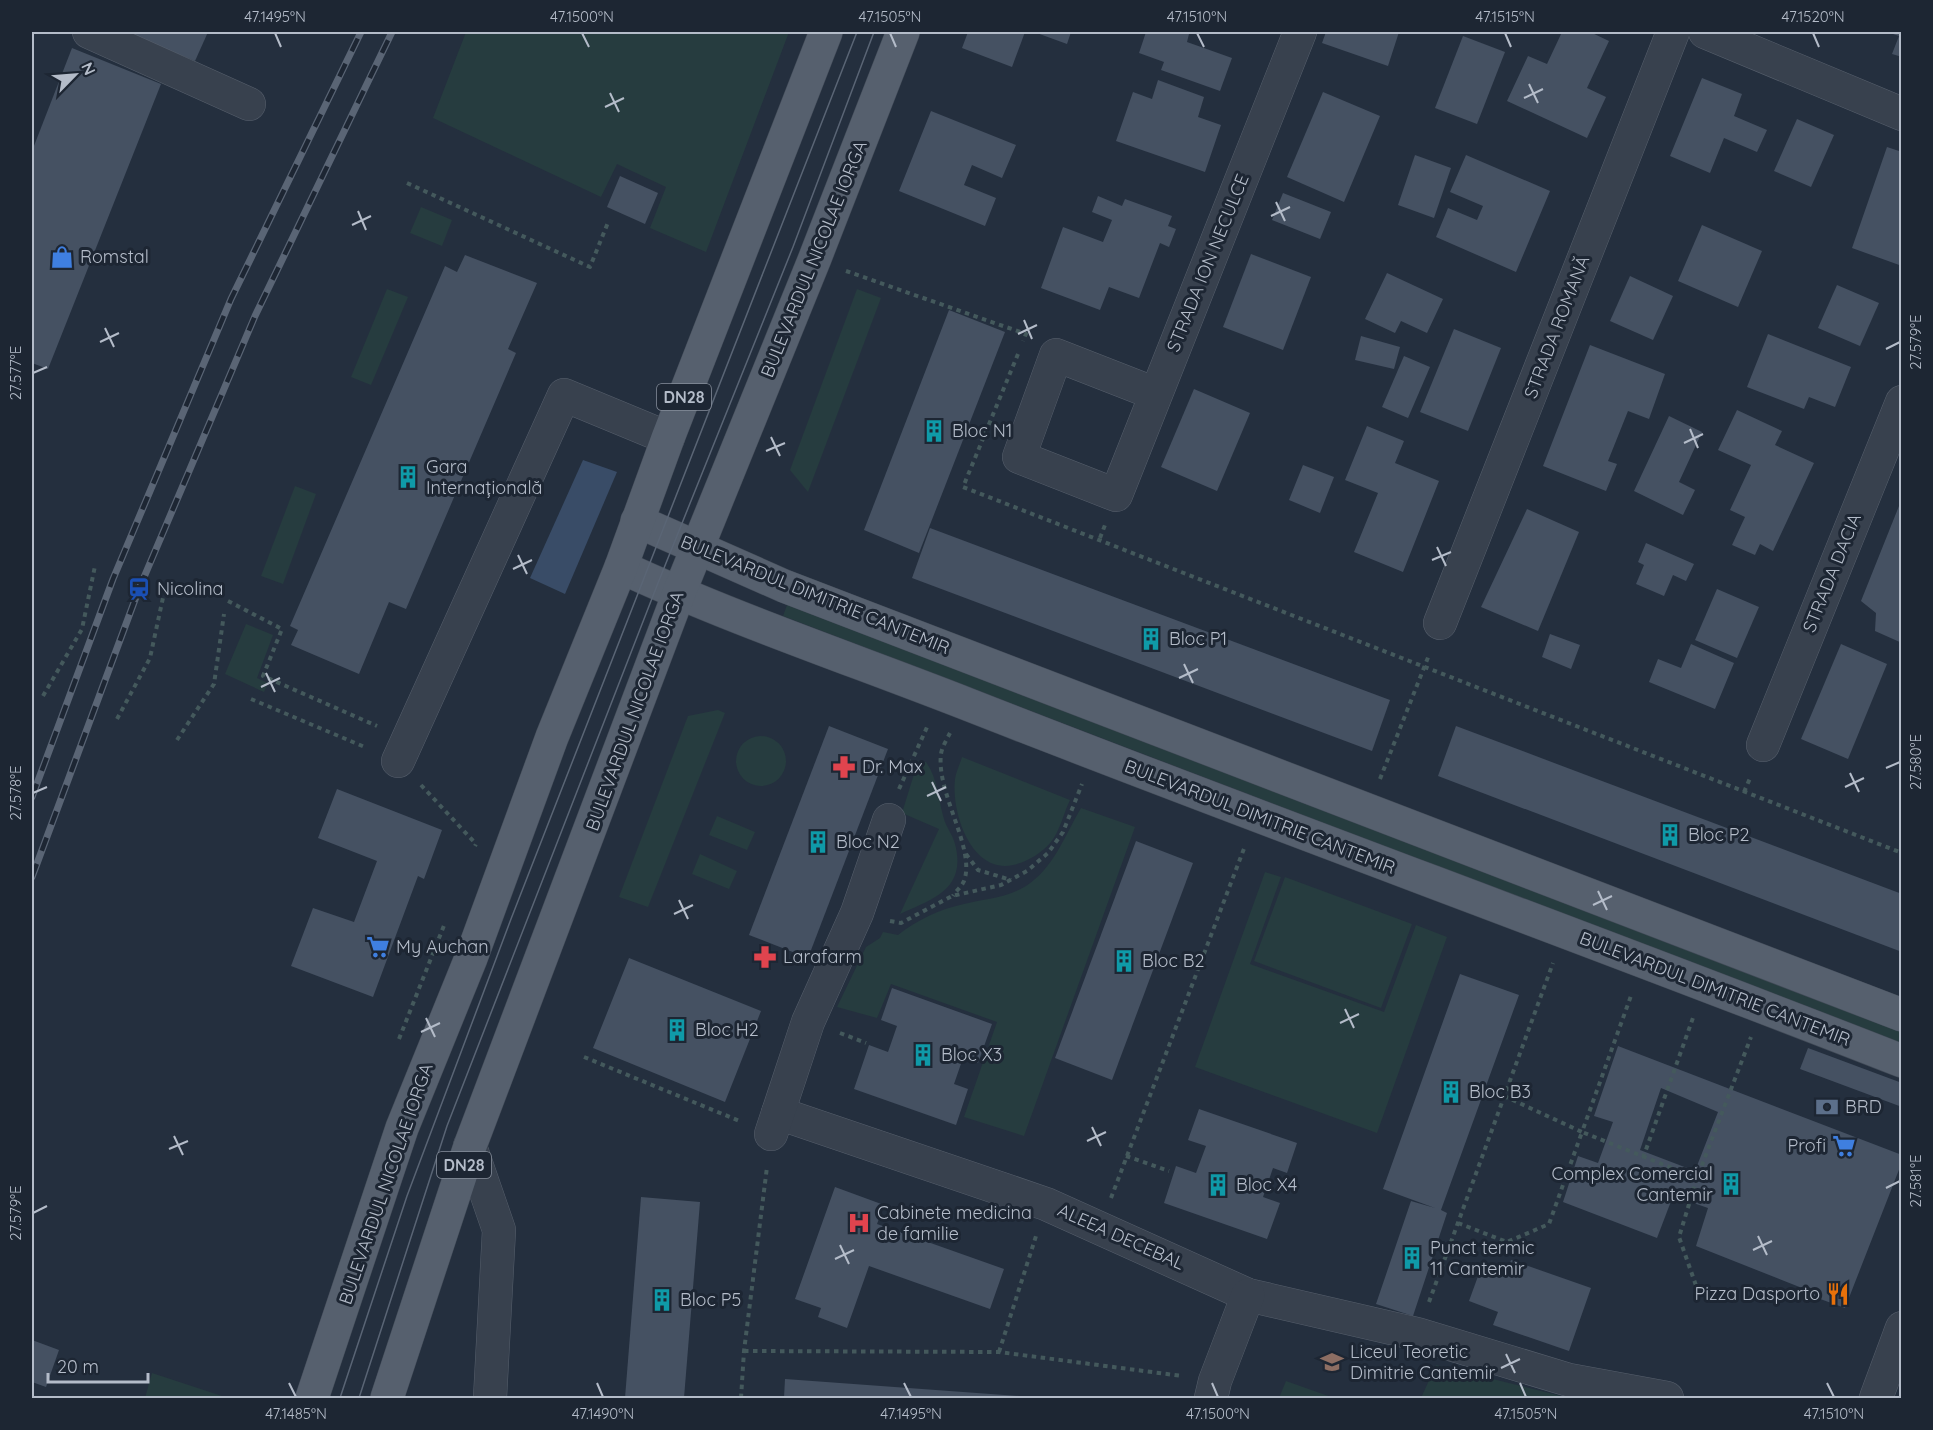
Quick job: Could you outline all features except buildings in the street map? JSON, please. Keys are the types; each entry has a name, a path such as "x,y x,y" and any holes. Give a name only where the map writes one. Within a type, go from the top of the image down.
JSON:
{"main road":[{"name":"BULEVARDUL NICOLAE IORGA","path":"312,1398 402,1128 471,958 552,737 621,567 668,438 826,32"},
{"name":"BULEVARDUL NICOLAE IORGA","path":"387,1398 470,1146 679,593 903,32"},
{"name":"BULEVARDUL DIMITRIE CANTEMIR","path":"637,521 795,590 1367,812 1902,1015"},
{"name":"BULEVARDUL DIMITRIE CANTEMIR","path":"621,567 679,593 1256,817 1564,931 1902,1061"}],"street":[{"path":"89,32 249,104"},
{"name":"STRADA ION NECULCE","path":"1156,394 1056,355 1019,457 1116,495 1300,32"},
{"name":"STRADA ROMANĂ","path":"1440,623 1673,32"},
{"path":"1705,32 1902,114"},
{"path":"403,750 564,395 668,438"},
{"name":"STRADA DACIA","path":"1763,745 1902,402"},
{"path":"775,1123 808,1022 857,913 889,820"},
{"name":"ALEEA DECEBAL","path":"775,1123 1046,1204 1248,1295 1417,1334 1569,1380 1666,1398"},
{"path":"470,1146 499,1230 490,1398"},
{"path":"1213,1390 1248,1295"},
{"path":"1876,1398 1902,1328"}],"path":[{"path":"407,183 590,267 609,220"},
{"path":"846,271 1026,334 963,487 1902,853"},
{"path":"43,696 82,629 94,566"},
{"path":"117,719 150,657 164,593"},
{"path":"228,601 282,629 263,676 403,750"},
{"path":"177,740 214,684 224,614"},
{"path":"1367,812 1425,666"},
{"path":"251,699 403,750"},
{"path":"889,820 904,775 953,699"},
{"path":"953,699 941,752 942,774 950,810 966,854 978,870 1011,880"},
{"path":"857,913 901,923 952,896 1001,885 1027,871 1048,853 1063,832 1095,754"},
{"path":"443,808 476,844 471,854"},
{"path":"1101,1227 1256,817"},
{"path":"952,896 964,880 966,854"},
{"path":"444,924 448,915"},
{"path":"1417,1334 1564,931"},
{"path":"1458,1223 1507,1242 1549,1224 1642,962"},
{"path":"1643,1158 1690,1022 1711,987"},
{"path":"1700,1297 1679,1237 1697,1178 1762,1006"},
{"path":"584,1057 775,1123 744,1351 741,1398"},
{"path":"1504,1096 1581,1132 1697,1178"},
{"path":"1126,1156 1169,1171"},
{"path":"999,1352 1046,1204"},
{"path":"744,1351 999,1352 1213,1390"}],"green space":[{"path":"466,32 789,32 706,252 650,228 666,187 617,164 601,197 433,118"},
{"path":"421,207 452,220 442,246 410,233"},
{"path":"387,289 408,297 371,385 351,377"},
{"path":"857,289 881,298 808,492 790,470"},
{"path":"295,486 316,494 283,584 261,576"},
{"path":"787,605 1901,1029 1901,1044 783,616"},
{"path":"246,624 273,635 257,678 268,683 264,692 225,674"},
{"path":"718,710 725,713 648,907 619,897 688,716"},
{"path":"761,736 775,740 782,747 786,761 782,775 775,782 761,786 747,782 740,775 736,761 740,747 747,740"},
{"path":"962,757 1070,800 1057,832 1043,850 1018,864 998,865 986,860 975,850 967,838 956,808 955,779"},
{"path":"918,761 926,762 933,775 944,819 955,844 956,872 952,882 935,897 900,914 939,829 902,813"},
{"path":"1081,808 1135,827 1024,1136 964,1117 997,1022 891,984 877,1018 837,1007 866,947 880,938 883,932 898,935 938,912 955,906 1004,896 1026,886 1036,879 1051,861"},
{"path":"717,816 755,832 747,850 709,835"},
{"path":"700,854 737,871 729,889 692,874"},
{"path":"1265,872 1281,877 1250,964 1384,1012 1416,925 1447,937 1377,1133 1195,1067"},
{"path":"1285,877 1412,924 1381,1008 1254,961"},
{"path":"1436,1365 1569,1398 1421,1398"},
{"path":"152,1373 228,1398 145,1398"},
{"path":"1286,1381 1334,1398 1279,1398"}],"water":[{"path":"583,460 617,472 565,594 530,578"}],"tram line":[{"path":"340,1398 407,1196 511,919 857,32"},
{"path":"359,1398 447,1126 658,583 793,247 874,32"}],"railway":[{"path":"32,797 113,579 231,299 361,32"},
{"path":"32,877 139,589 255,316 392,32"}],"place":[{"name":"Romstal","path":"62,257"},
{"name":"Bloc N1","path":"934,431"},
{"name":"Gara Internațională","path":"408,477"},
{"name":"Nicolina","path":"139,589"},
{"name":"Bloc P1","path":"1151,639"},
{"name":"Dr. Max","path":"844,767"},
{"name":"Bloc P2","path":"1670,835"},
{"name":"Bloc N2","path":"818,842"},
{"name":"My Auchan","path":"378,947"},
{"name":"Larafarm","path":"765,957"},
{"name":"Bloc B2","path":"1124,961"},
{"name":"Bloc H2","path":"677,1030"},
{"name":"Bloc X3","path":"923,1055"},
{"name":"Bloc B3","path":"1451,1092"},
{"name":"BRD","path":"1827,1107"},
{"name":"Profi","path":"1844,1146"},
{"name":"Complex Comercial Cantemir","path":"1731,1184"},
{"name":"Bloc X4","path":"1218,1185"},
{"name":"Cabinete medicina de familie","path":"859,1223"},
{"name":"Punct termic 11 Cantemir","path":"1412,1258"},
{"name":"Pizza Dasporto","path":"1838,1294"},
{"name":"Bloc P5","path":"662,1300"},
{"name":"Liceul Teoretic Dimitrie Cantemir","path":"1332,1362"}]}
